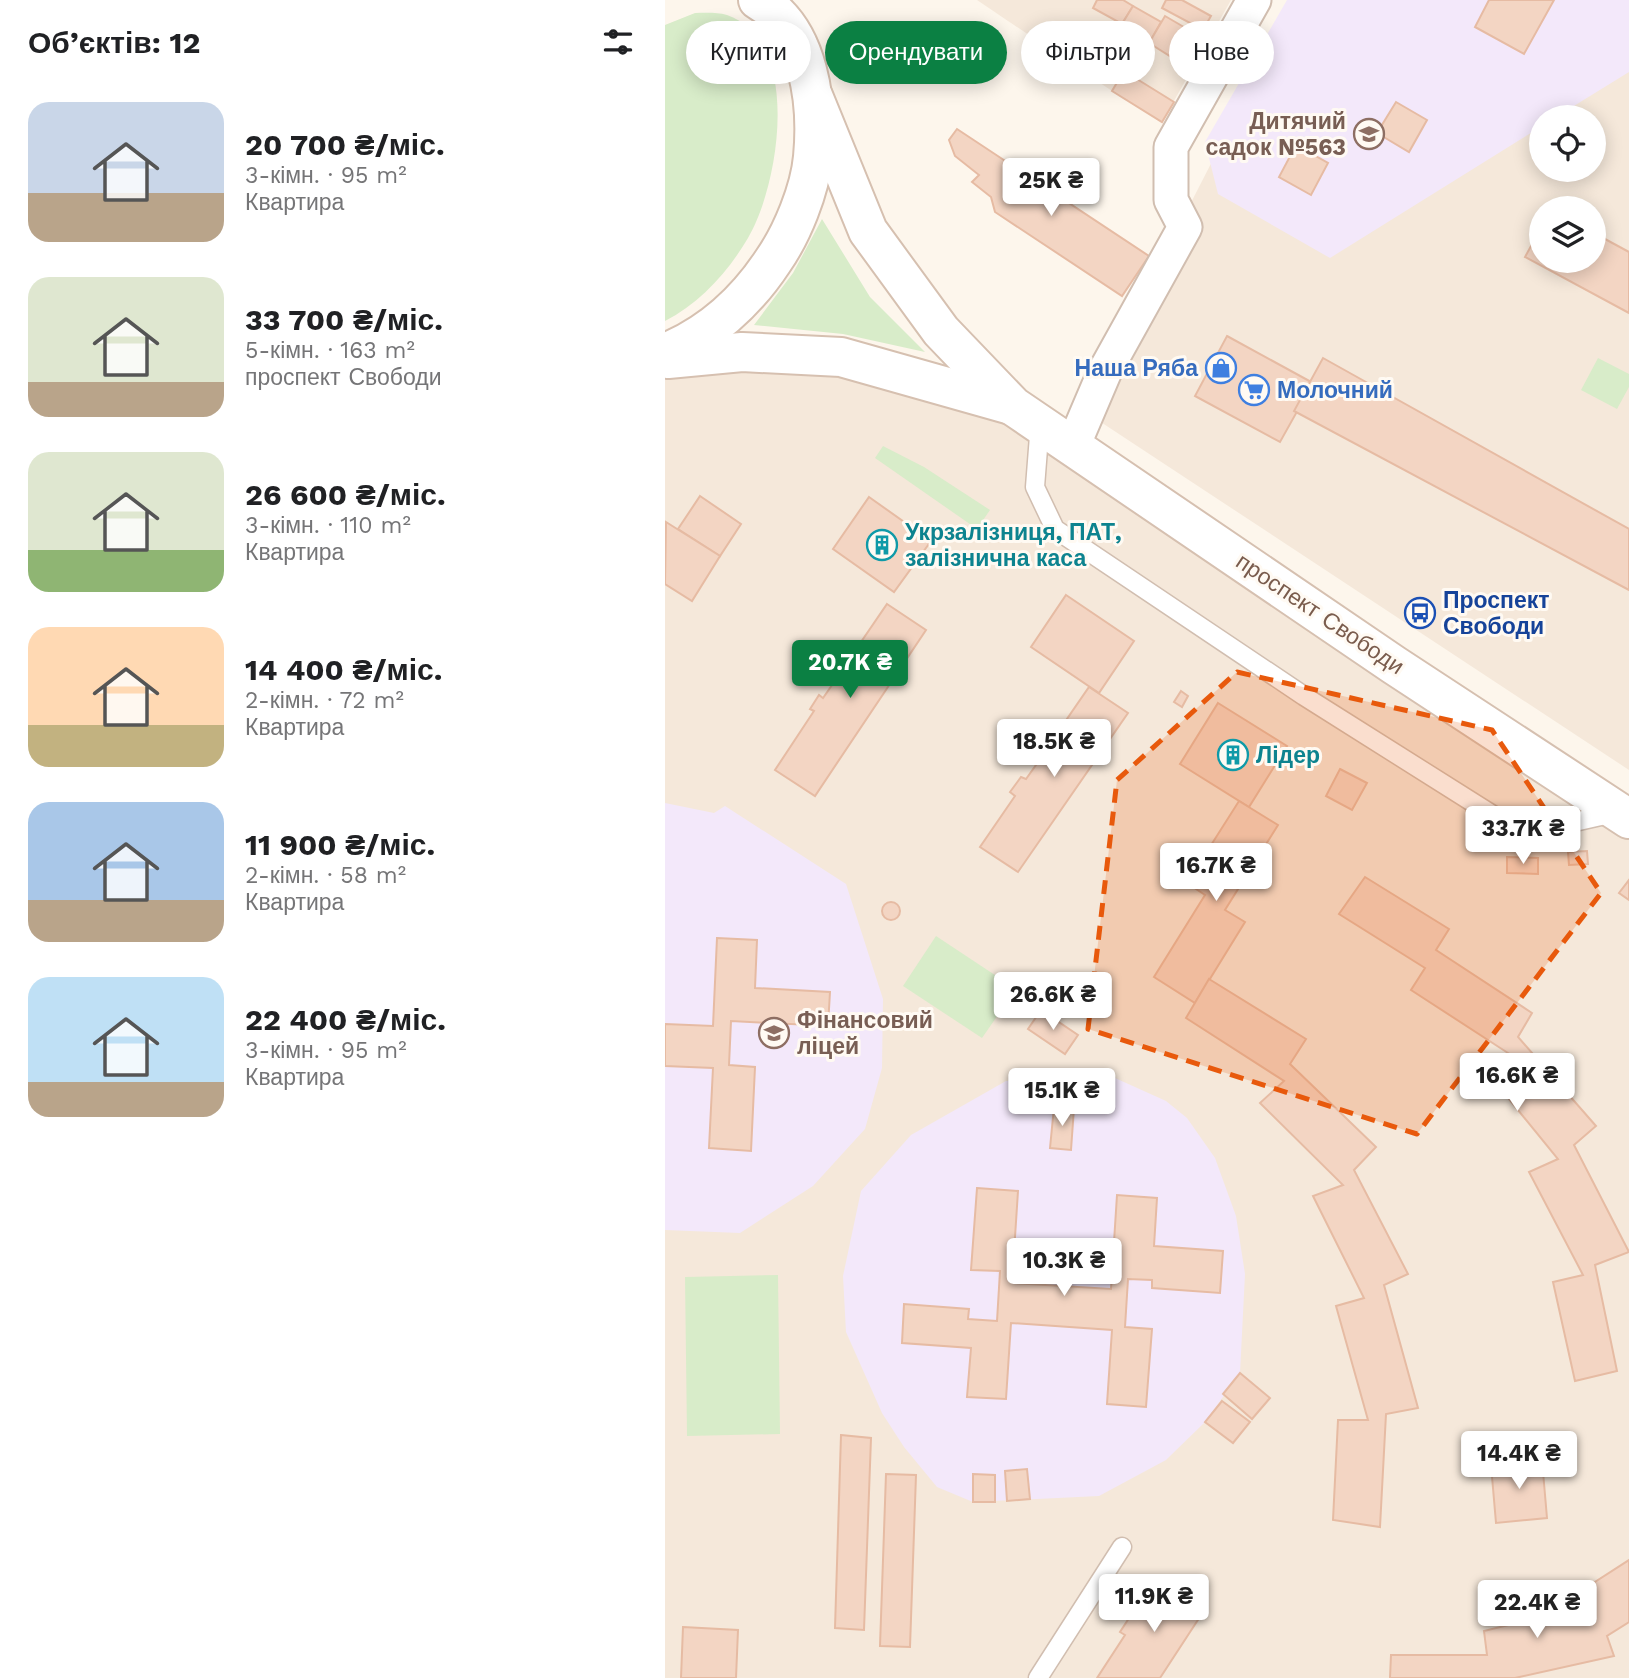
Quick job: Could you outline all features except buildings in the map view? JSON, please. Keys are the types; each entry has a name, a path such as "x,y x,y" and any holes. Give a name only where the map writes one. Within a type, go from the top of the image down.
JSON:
{"street":[{"path":"665,353 692,341 733,310 774,261 800,206 813,159 813,96 804,57 779,17 758,0"},
{"path":"1073,446 1105,371 1185,227 1171,200 1171,147 1254,0"},
{"name":"проспект Свободи","path":"813,96 868,231 941,331 1026,414 1382,657 1624,816"},
{"name":"проспект Свободи","path":"665,359 742,352 841,357 1026,414"}],"lane":[{"path":"1026,414 1035,487 1055,529 1360,733 1507,824 1548,828 1624,816"},
{"path":"1038,1678 1122,1547"}],"highlighted area":[{"path":"1237,672 1492,730 1601,893 1417,1134 1088,1029 1117,780"}],"shaded area":[{"path":"977,0 1231,0 1219,21 1169,21 1169,84 1183,84 1162,122 1102,84 1155,84 1155,21 1021,21 1021,30"},
{"name":"Дитячий садок №563","path":"1287,0 1629,0 1629,72 1575,105 1529,105 1529,134 1330,258 1218,194 1205,142 1238,84 1274,84 1274,23"},
{"path":"1295,0 1629,0 1629,770 1084,411 1252,84 1274,84 1274,41"},
{"path":"742,352 1013,406 1629,819 1629,1678 665,1678 665,359"},
{"name":"Фінансовий ліцей","path":"665,803 714,813 725,806 846,884 883,999 882,1068 865,1129 813,1186 740,1233 665,1230"},
{"path":"1115,1078 1166,1101 1187,1118 1215,1158 1236,1216 1245,1274 1240,1373 1205,1422 1166,1460 1099,1496 973,1502 937,1487 904,1447 882,1413 846,1332 843,1276 861,1191 911,1135 1006,1081"}],"green space":[{"path":"695,13 727,15 737,21 686,21 686,84 775,84 778,117 768,185 759,215 748,238 722,274 701,296 665,321 665,25"},
{"path":"822,219 870,297 925,352 843,334 754,325 793,273"},
{"path":"1598,358 1629,374 1629,387 1617,409 1581,390"},
{"path":"883,446 924,467 990,510 977,529 875,458"},
{"path":"936,936 1016,989 982,1038 903,986"},
{"path":"778,1275 780,1434 687,1436 685,1277"}],"place":[{"name":"Дитячий садок №563","path":"1369,134"},
{"name":"Наша Ряба","path":"1221,368"},
{"name":"Молочний","path":"1254,390"},
{"name":"Укрзалізниця, ПАТ, залізнична каса","path":"882,545"},
{"name":"Проспект Свободи","path":"1420,613"},
{"name":"Лідер","path":"1233,755"},
{"name":"Фінансовий ліцей","path":"774,1033"}]}
